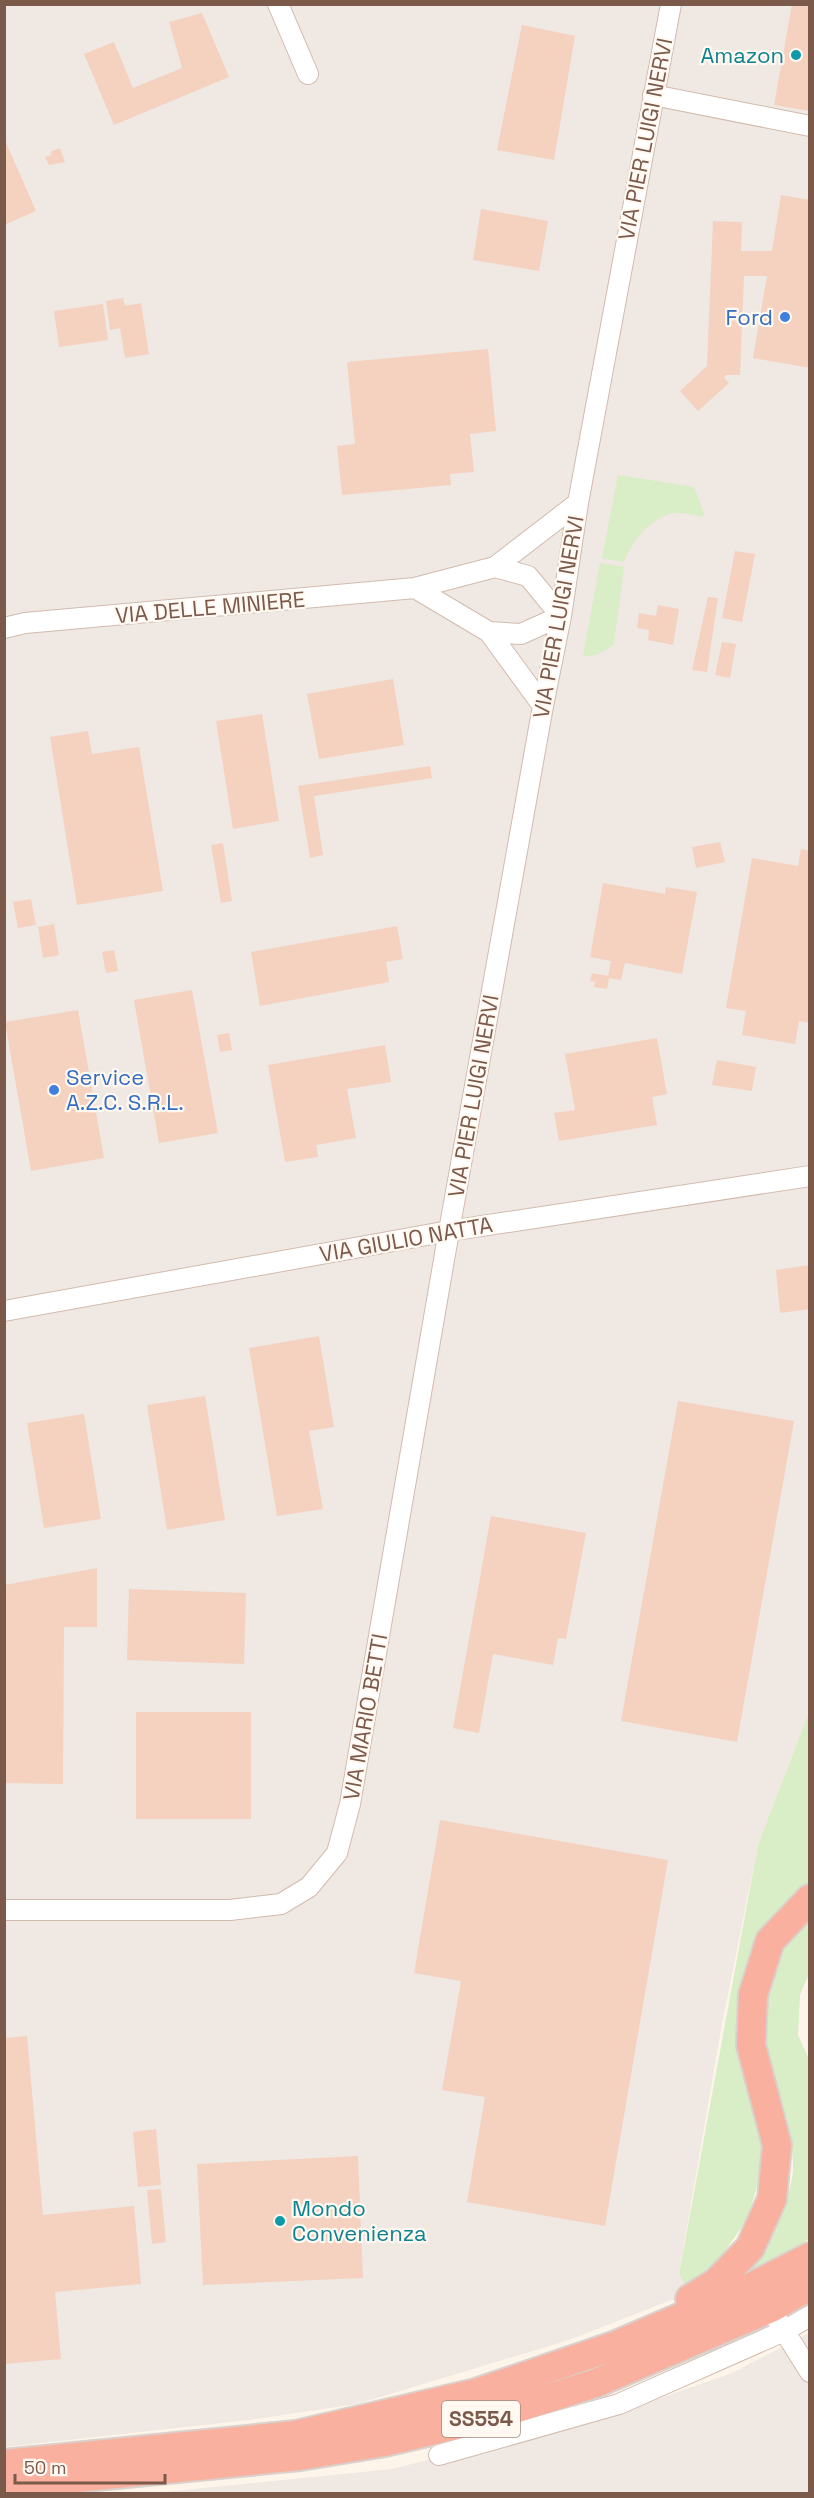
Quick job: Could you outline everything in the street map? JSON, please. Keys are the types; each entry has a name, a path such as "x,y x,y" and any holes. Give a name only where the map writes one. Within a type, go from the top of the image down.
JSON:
{"highway":[{"path":"614,2346 716,2283 750,2248 772,2199 777,2145 751,2045 753,1995 770,1941 810,1899"},
{"name":"SS554","path":"4,2464 296,2434 476,2393 614,2346 747,2289 810,2257"},
{"name":"SS554","path":"4,2485 300,2456 396,2439 486,2418 778,2319 810,2286"}],"street":[{"path":"278,4 308,74"},
{"name":"VIA PIER LUIGI NERVI","path":"449,1231 561,616 578,503 670,4"},
{"path":"653,95 810,126"},
{"name":"VIA DELLE MINIERE","path":"4,628 25,623 416,588 495,567 578,503"},
{"path":"489,632 521,634 561,616 528,576 495,567"},
{"path":"416,588 489,632 543,706"},
{"name":"VIA GIULIO NATTA","path":"4,1311 449,1231 810,1176"},
{"name":"VIA MARIO BETTI","path":"4,1910 230,1910 281,1904 309,1887 337,1853 350,1803 449,1231"},
{"path":"439,2455 619,2404 778,2319 810,2316"},
{"path":"778,2319 810,2372"}],"shaded area":[{"path":"5,5 809,5 809,1712 758,1845 722,2024 679,2273 689,2293 569,2340 357,2404 249,2420 5,2447"},
{"path":"809,2333 809,2493 145,2494 392,2469 641,2405 732,2373"}],"green space":[{"path":"618,475 694,487 704,513 703,517 681,513 666,515 643,531 624,562 602,558"},
{"path":"600,563 624,567 614,644 592,656 583,656"},
{"path":"809,1712 809,1886 776,1912 747,1966 741,2018 763,2140 761,2172 748,2218 716,2264 687,2288 679,2274 758,1845"},
{"path":"809,1914 809,1974 800,1995 798,2035 809,2059 809,2239 751,2275 746,2267 784,2205 789,2192 793,2164 789,2130 768,2051 765,2029 767,1989 781,1951"}],"building":[{"name":"Amazon","path":"792,4 810,4 810,111 774,105"},
{"path":"202,13 229,77 114,125 84,54 114,42 133,88 182,68 169,22"},
{"path":"522,25 575,36 554,160 497,150"},
{"path":"4,138 36,211 4,225"},
{"path":"60,148 65,162 49,165 45,157 52,155 50,152"},
{"path":"781,195 810,200 810,368 753,358 767,276 744,276 740,375 726,375 724,378 729,383 698,411 680,391 707,366 713,221 742,222 741,251 772,251"},
{"path":"481,209 548,221 539,271 473,260"},
{"path":"123,298 125,306 141,303 149,354 125,358 120,328 110,330 106,301"},
{"path":"103,304 108,340 59,347 54,311"},
{"path":"488,349 496,431 470,434 474,472 450,474 451,485 342,495 337,446 355,444 347,362"},
{"path":"735,551 755,554 742,622 722,618"},
{"path":"708,597 718,598 707,672 692,670"},
{"path":"658,605 679,609 673,645 648,640 649,630 637,628 639,613 656,616"},
{"path":"722,642 736,644 730,678 715,675"},
{"path":"393,679 404,745 319,759 307,694"},
{"path":"262,714 279,821 233,829 216,721"},
{"path":"88,731 92,754 139,747 163,891 77,905 50,737"},
{"path":"430,766 432,778 314,796 323,855 310,858 298,786"},
{"path":"720,842 725,862 696,868 692,847"},
{"path":"223,843 232,901 221,903 211,845"},
{"path":"801,849 810,851 810,1023 799,1021 795,1044 742,1035 746,1011 726,1008 752,858 798,866"},
{"path":"603,883 665,894 666,887 697,892 682,974 625,963 621,980 609,978 607,989 594,987 595,982 590,981 592,973 608,976 611,961 590,957"},
{"path":"31,899 36,925 18,928 13,902"},
{"path":"54,924 59,955 43,958 38,927"},
{"path":"397,926 403,959 386,962 389,982 260,1006 251,952"},
{"path":"114,950 118,971 106,973 102,952"},
{"path":"192,990 218,1133 159,1143 134,1000"},
{"name":"Service A.Z.C. S.R.L.","path":"78,1010 104,1158 31,1171 5,1022"},
{"path":"229,1033 232,1050 220,1052 217,1035"},
{"path":"657,1038 667,1094 652,1097 657,1125 559,1141 554,1113 575,1110 565,1054"},
{"path":"385,1045 391,1082 347,1089 356,1138 316,1145 318,1157 285,1162 268,1065"},
{"path":"717,1060 756,1067 752,1091 712,1085"},
{"path":"810,1265 810,1309 780,1313 776,1270"},
{"path":"319,1336 334,1427 309,1431 323,1509 277,1516 249,1348"},
{"path":"205,1396 225,1520 167,1530 147,1405"},
{"path":"678,1401 794,1421 737,1742 621,1721"},
{"path":"84,1414 101,1519 44,1528 27,1423"},
{"path":"491,1516 586,1533 566,1639 558,1638 553,1665 493,1654 479,1733 453,1728"},
{"path":"97,1568 97,1627 64,1627 63,1784 4,1783 4,1585"},
{"path":"129,1589 246,1593 244,1664 127,1660"},
{"path":"136,1712 251,1712 251,1819 136,1819"},
{"path":"440,1820 668,1860 605,2226 467,2202 485,2097 442,2090 461,1981 414,1973"},
{"path":"27,2036 43,2215 134,2206 141,2284 55,2292 61,2359 5,2364 5,2038"},
{"path":"156,2129 161,2185 138,2187 133,2132"},
{"name":"Mondo Convenienza","path":"358,2156 363,2278 203,2285 197,2164"},
{"path":"161,2189 166,2242 152,2244 147,2190"}],"place":[{"name":"Amazon","path":"796,55"},
{"name":"Ford","path":"785,317"},
{"name":"Service A.Z.C. S.R.L.","path":"54,1090"},
{"name":"Mondo Convenienza","path":"280,2221"}]}
